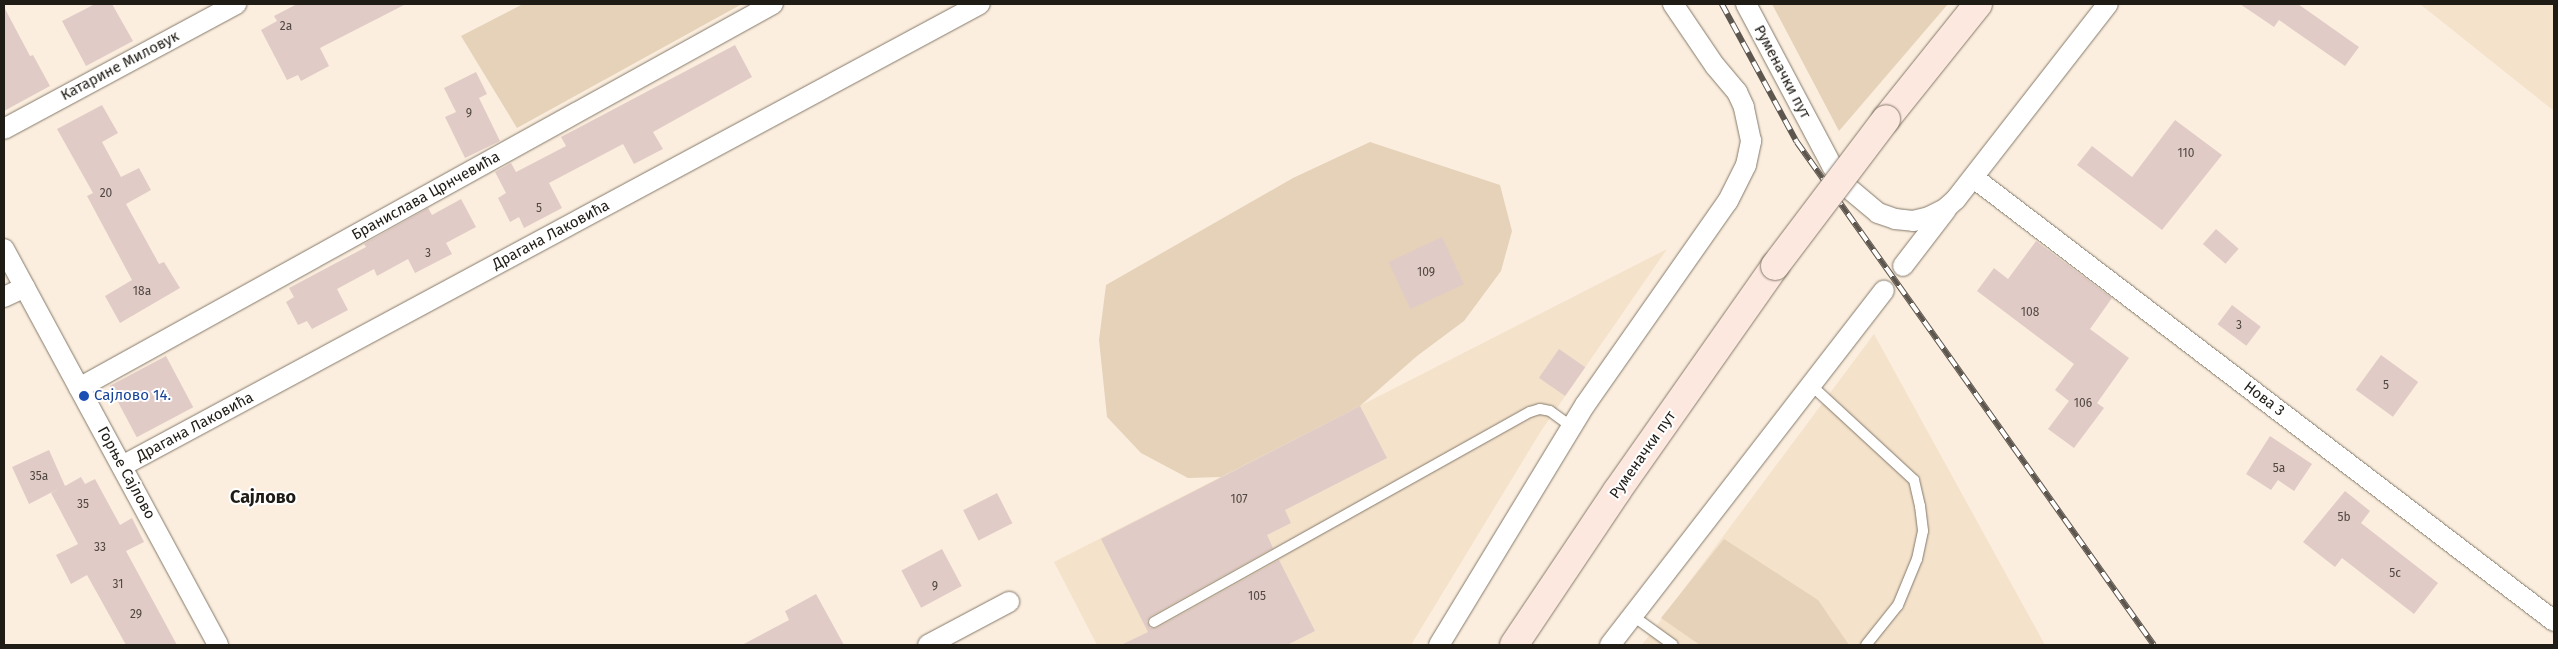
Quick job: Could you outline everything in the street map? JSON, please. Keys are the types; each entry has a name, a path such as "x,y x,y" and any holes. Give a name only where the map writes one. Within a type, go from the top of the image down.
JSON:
{"main road":[{"name":"Руменачки пут","path":"1514,645 1617,491 1775,266 1886,119 1978,4"}],"street":[{"name":"Катарине Миловук","path":"4,129 236,4"},
{"name":"Бранислава Црнчевића","path":"79,388 773,4"},
{"name":"Драгана Лаковића","path":"122,466 980,4"},
{"path":"1439,645 1585,404 1728,201 1742,176 1750,153 1750,130 1744,107 1737,92 1715,66 1673,4"},
{"name":"Руменачки пут","path":"1746,4 1832,166 1847,187 1878,213 1895,219 1912,221 1930,217 1946,209 1952,203 1974,178 2108,4"},
{"name":"Нова 3","path":"1974,178 2554,621"},
{"path":"1903,266 1952,203"},
{"name":"Горње Сајлово","path":"4,249 218,645"},
{"path":"4,297 25,287"},
{"path":"1610,645 1884,291"},
{"path":"928,645 1009,602"}],"lane":[{"path":"1812,386 1914,480 1920,506 1923,532 1917,559 1898,605 1866,645"},
{"path":"1154,622 1530,412 1540,409 1550,411 1572,427"},
{"path":"1632,616 1674,645"}],"shaded area":[{"path":"523,4 742,4 517,128 461,36"},
{"path":"1772,4 1948,4 1839,131"},
{"path":"2420,4 2554,4 2554,111"},
{"path":"1370,142 1500,185 1512,231 1501,271 1464,321 1417,356 1360,406 1221,477 1188,478 1141,453 1107,417 1099,340 1106,285 1293,178"},
{"path":"1667,249 1541,431 1411,645 1097,645 1054,562"},
{"path":"1874,334 2045,645 1642,645"},
{"path":"1724,539 1818,600 1849,645 1700,645 1661,618"}],"building":[{"path":"95,4 112,4 133,41 86,66 62,21"},
{"path":"297,4 406,4 320,48 329,66 301,81 298,75 287,80 261,30 277,21 274,16"},
{"path":"2240,4 2298,4 2359,47 2345,66 2279,20 2274,27"},
{"path":"4,7 30,56 33,55 50,86 4,111"},
{"path":"735,45 752,77 653,132 663,149 634,164 623,144 549,183 562,208 524,228 519,217 510,222 498,198 506,193 495,172 511,163 516,172 566,146 561,137"},
{"path":"476,72 487,94 479,98 500,141 465,158 445,117 456,112 444,88"},
{"path":"102,105 118,133 102,142 121,177 139,168 151,190 126,204 159,264 164,262 180,288 120,323 105,296 132,280 87,196 93,193 57,129"},
{"path":"2175,120 2222,155 2162,230 2077,165 2092,146 2132,177"},
{"path":"461,199 476,227 446,243 452,254 415,273 408,259 377,276 374,269 337,289 348,310 312,329 307,321 298,325 286,302 294,297 289,288 366,247 364,244 428,208 432,215"},
{"path":"2216,229 2239,249 2226,264 2203,244"},
{"path":"1442,237 1464,284 1411,309 1389,262"},
{"path":"2036,241 2112,298 2090,329 2129,358 2097,403 2104,408 2074,448 2048,429 2069,401 2055,390 2074,364 1977,291 1994,268 2008,279"},
{"path":"2232,305 2261,327 2246,346 2218,324"},
{"path":"1559,349 1585,367 1565,396 1539,378"},
{"path":"2381,355 2418,382 2393,417 2356,390"},
{"path":"166,356 193,407 137,437 109,386"},
{"path":"1360,406 1387,458 1285,510 1291,523 1267,535 1273,548 1151,616 1147,621 1150,628 1157,628 1279,560 1315,631 1287,645 1121,645 1148,632 1101,539"},
{"path":"2270,436 2312,464 2294,491 2278,480 2271,490 2246,474"},
{"path":"49,450 65,486 81,477 85,484 95,479 120,525 132,518 144,542 126,551 177,645 126,645 87,575 71,584 56,555 78,544 51,493 60,488 29,504 12,467"},
{"path":"2345,491 2370,511 2361,523 2438,583 2414,614 2342,558 2335,567 2303,542"},
{"path":"997,493 1012,523 979,541 963,510"},
{"path":"942,549 962,586 921,608 901,571"},
{"path":"816,594 844,645 742,645 789,620 785,611"}],"railway":[{"path":"1722,4 1797,142 2154,645"}],"place":[{"name":"Сајлово 14.","path":"84,396"}],"district":[{"name":"Сајлово","path":"263,497"}]}
